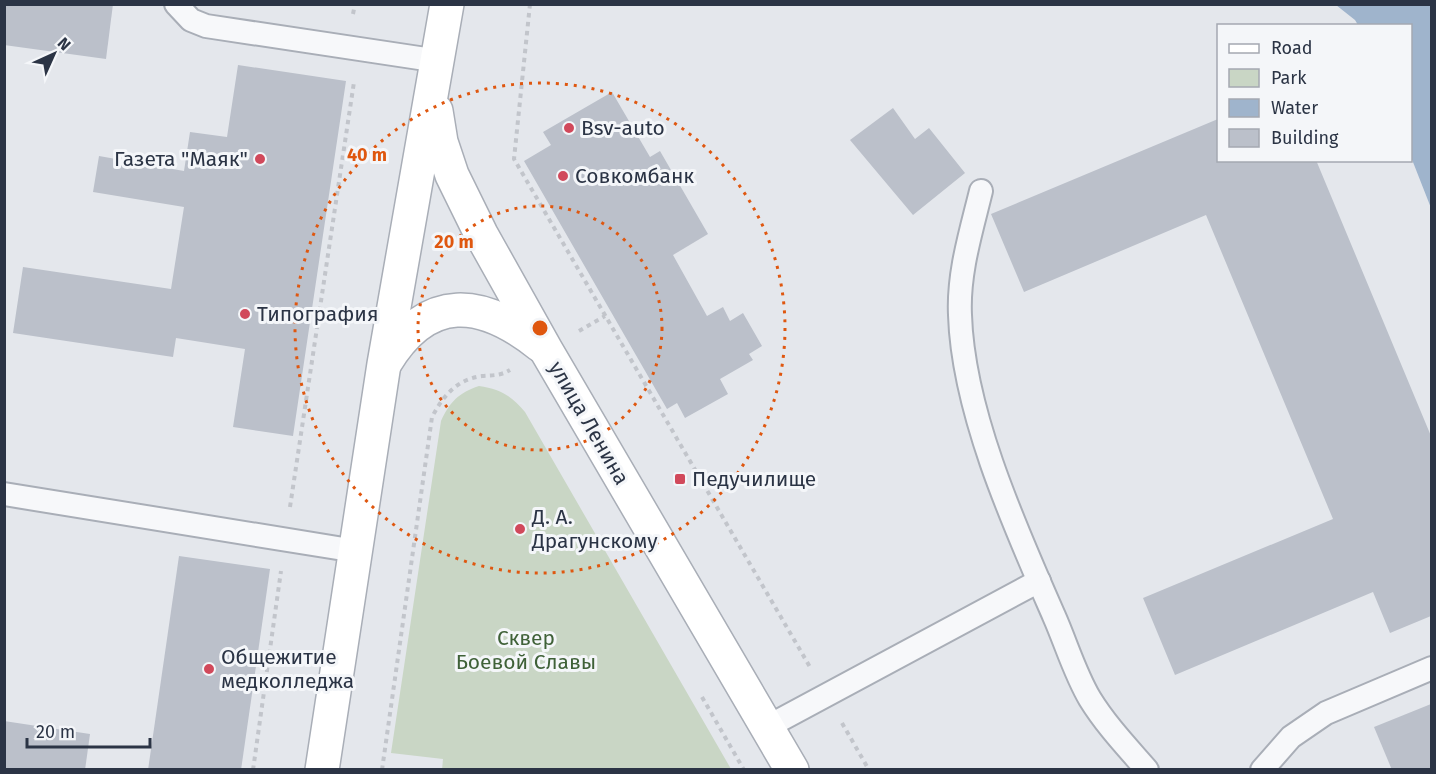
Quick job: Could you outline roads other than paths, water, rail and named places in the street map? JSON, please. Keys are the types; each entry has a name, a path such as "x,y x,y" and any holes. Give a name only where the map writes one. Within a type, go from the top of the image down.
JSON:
{"street":[{"name":"улица Ленина","path":"322,770 384,364 439,61 447,4"},
{"name":"улица Ленина","path":"433,94 441,142 452,175 481,234 546,350 792,770"},
{"path":"384,364 396,345 421,323 452,311 473,309 495,316 519,328 546,350"}],"lane":[{"path":"176,4 191,20 206,26 439,61"},
{"path":"981,190 959,285 962,346 975,405 991,458 1039,581 1090,698 1109,726 1148,770"},
{"path":"4,494 356,551"},
{"path":"767,727 1039,581"},
{"path":"1262,770 1291,737 1326,713 1431,668"}],"water":[{"path":"1336,5 1431,5 1431,208 1412,160 1412,24 1357,24"}],"place":[{"name":"Bsv-auto","path":"569,128"},
{"name":"Газета \"Маяк\"","path":"260,159"},
{"name":"Совкомбанк","path":"563,176"},
{"name":"Типография","path":"245,314"},
{"name":"Педучилище","path":"680,479"},
{"name":"Д. А. Драгунскому","path":"520,529"},
{"name":"Общежитие медколледжа","path":"209,669"}],"park label":[{"name":"Сквер Боевой Славы","path":"526,650"}]}
